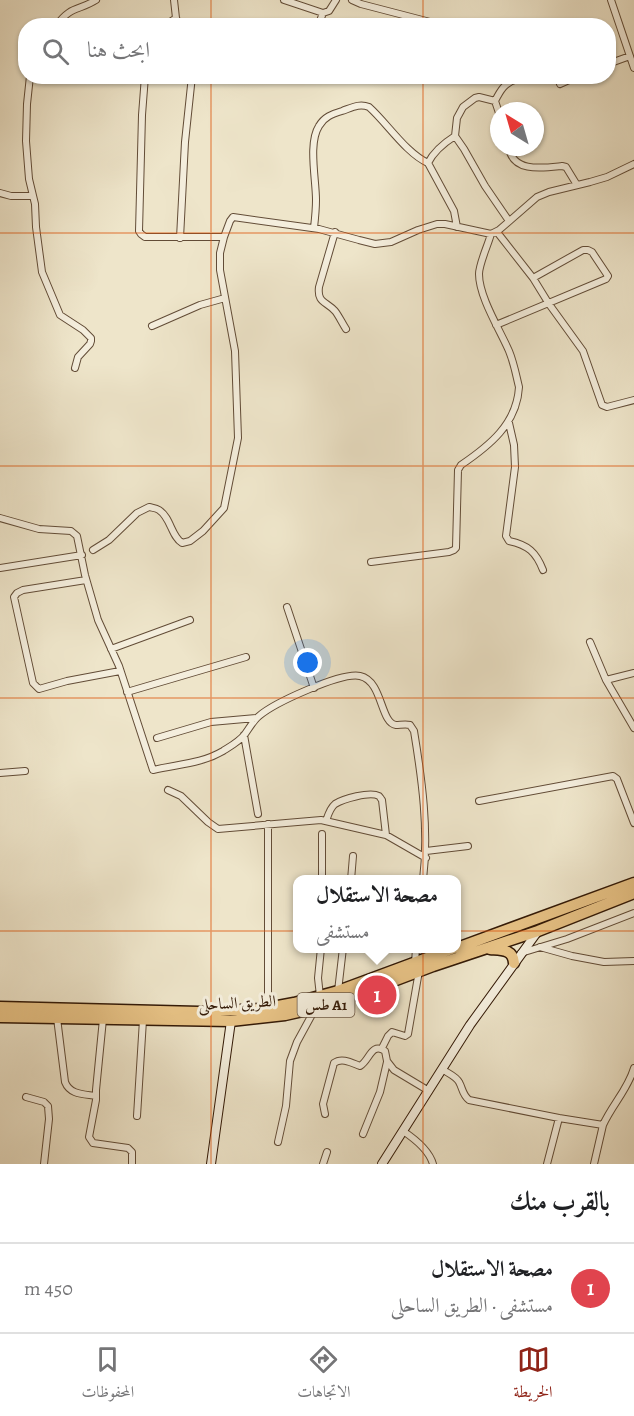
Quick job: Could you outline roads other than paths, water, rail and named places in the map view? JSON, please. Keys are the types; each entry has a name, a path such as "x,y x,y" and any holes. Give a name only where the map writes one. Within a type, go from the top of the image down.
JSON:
{"highway":[{"name":"الطريق الساحلى","path":"461,946 634,883"},
{"name":"الطريق الساحلى","path":"0,1007 199,1012 268,1008 320,996 484,949 538,931 634,893"},
{"path":"484,949 506,950 513,956 514,963"},
{"name":"الطريق الساحلى","path":"0,1017 231,1021 285,1015 316,1008 417,967 445,953"}],"street":[{"path":"61,18 71,10 96,0"},
{"path":"174,0 176,18"},
{"path":"284,0 323,13 329,11 336,0"},
{"path":"352,0 415,18"},
{"path":"611,0 634,68"},
{"path":"321,18 323,13"},
{"path":"616,61 630,56"},
{"path":"29,84 26,141 42,272 60,315 83,330 92,341 78,357 75,368"},
{"path":"144,84 139,231 145,237 224,237"},
{"path":"180,238 191,84"},
{"path":"507,84 501,89 495,101 479,97 463,107 457,118 455,136 509,221"},
{"path":"314,228 316,199 313,161 315,137 319,125 327,117 357,105 369,106 411,150 428,163 454,211 457,227"},
{"path":"428,163 444,144 455,136"},
{"path":"512,156 522,166 529,168 566,167 578,185"},
{"path":"372,562 449,552 456,548 458,470 461,465 494,440 509,423 519,387 510,353 484,298 478,275 494,233 537,197 607,177 634,164"},
{"path":"0,193 10,196 33,196"},
{"path":"93,550 109,540 137,513 149,507 159,510 170,524 177,540 182,543 190,541 203,531 224,508 238,438 235,351 220,270 220,253 233,217 314,228 375,243 396,240 437,224 494,233 533,278 582,351 602,405 607,407 634,400"},
{"path":"335,232 318,295 335,311 346,329"},
{"path":"496,325 606,279 608,275 592,252 584,250 533,278"},
{"path":"152,326 200,305 225,298"},
{"path":"509,423 513,439 515,467 506,536 509,541 526,546 534,553 543,570"},
{"path":"0,518 39,529 71,531 77,536 86,580 98,620 128,692 153,770 209,758 234,744 244,735 256,718 292,696 346,677 359,676 369,681 375,687 390,721 398,725 410,724 414,731 425,818 426,855 424,875"},
{"path":"0,568 82,555"},
{"path":"86,580 23,590 14,597 33,683 39,689 120,671"},
{"path":"287,608 314,688"},
{"path":"111,649 190,620"},
{"path":"590,642 606,681 634,728"},
{"path":"128,692 246,657"},
{"path":"606,681 634,673"},
{"path":"157,738 211,722 256,718"},
{"path":"244,735 258,814"},
{"path":"0,773 25,771"},
{"path":"479,801 613,776 617,779 634,824"},
{"path":"168,789 181,796 218,829 321,820 386,835 426,855 468,846"},
{"path":"326,821 334,806 359,796 378,796 382,800 386,835"},
{"path":"268,824 268,1008"},
{"path":"322,834 322,875"},
{"path":"351,875 353,856"},
{"path":"510,952 522,953 634,913"},
{"path":"382,1164 470,1025 538,931"},
{"path":"540,947 604,962 634,961"},
{"path":"320,953 318,978 320,996"},
{"path":"338,991 342,953"},
{"path":"382,1048 392,1032 405,1036 408,1034 417,967 416,953"},
{"path":"278,1142 286,1106 290,1061 297,1042 316,1008"},
{"path":"57,1018 65,1082 68,1089 96,1096"},
{"path":"103,1019 96,1100 89,1137 93,1143 128,1148 132,1152 132,1164"},
{"path":"137,1116 143,1020"},
{"path":"211,1164 231,1021"},
{"path":"363,1134 380,1092 387,1061 382,1048"},
{"path":"324,1114 323,1104 336,1060 360,1066 364,1064 373,1050 382,1048"},
{"path":"387,1061 394,1070 429,1091"},
{"path":"594,1164 603,1125 632,1077 634,1068"},
{"path":"442,1069 456,1078 463,1095 469,1100 603,1125"},
{"path":"26,1097 44,1102 48,1106 45,1164"},
{"path":"547,1164 559,1118"},
{"path":"403,1131 421,1145 433,1164"},
{"path":"322,1164 327,1152"}],"place":[{"name":"مصحة الاستقلال","path":"377,995"}]}
